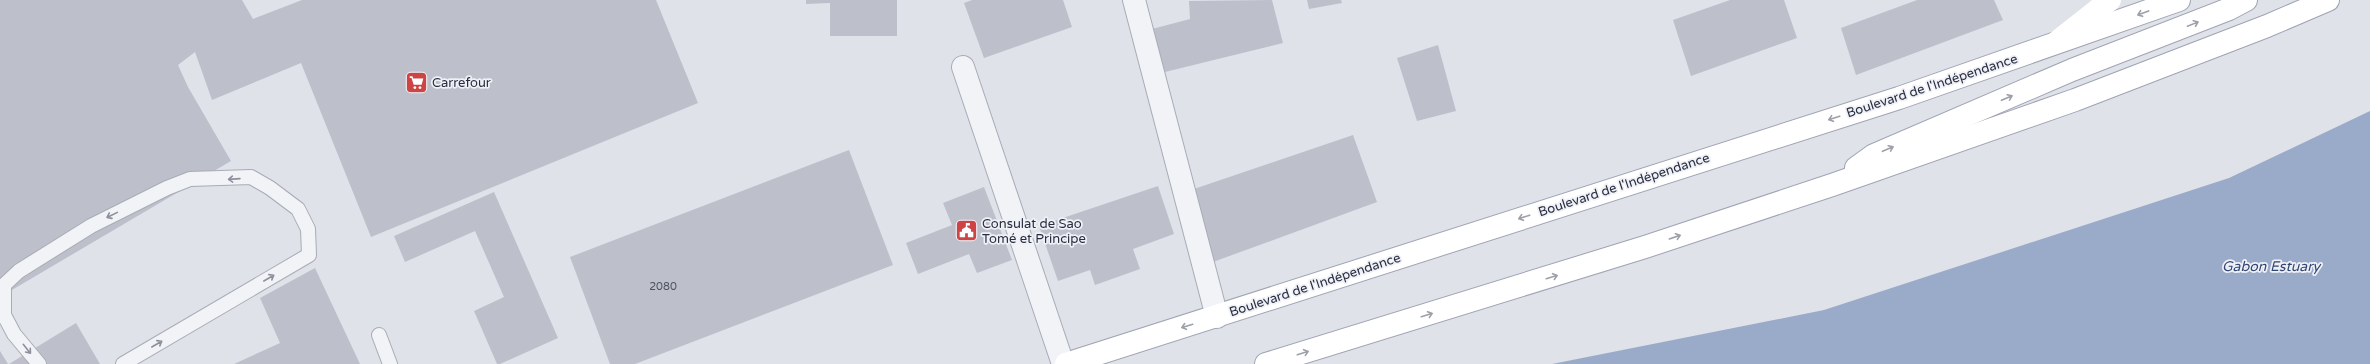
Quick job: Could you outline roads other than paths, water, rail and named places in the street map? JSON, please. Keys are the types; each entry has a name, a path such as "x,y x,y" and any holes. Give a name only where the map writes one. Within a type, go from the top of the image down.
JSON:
{"main road":[{"path":"2053,45 2110,0"},
{"name":"Boulevard de l'Indépendance","path":"1064,364 1217,317 1899,98 2179,0"},
{"path":"1832,185 1874,155 2072,70 2229,9 2246,0"},
{"path":"1266,364 1573,270 1832,185 2075,100 2267,26 2328,0"}],"street":[{"path":"1134,0 1217,317"},
{"path":"963,67 1064,364"}],"lane":[{"path":"39,364 14,334 4,315 4,285 19,271 91,226 167,188 190,180 252,177 298,209 308,229 309,255 123,364"},
{"path":"379,335 390,364"}],"water":[{"name":"Gabon Estuary","path":"2370,111 2370,364 1552,364 1824,310 2229,178"}],"place":[{"name":"Carrefour","path":"416,83"},
{"name":"Consulat de Sao Tomé et Principe","path":"966,231"}]}
